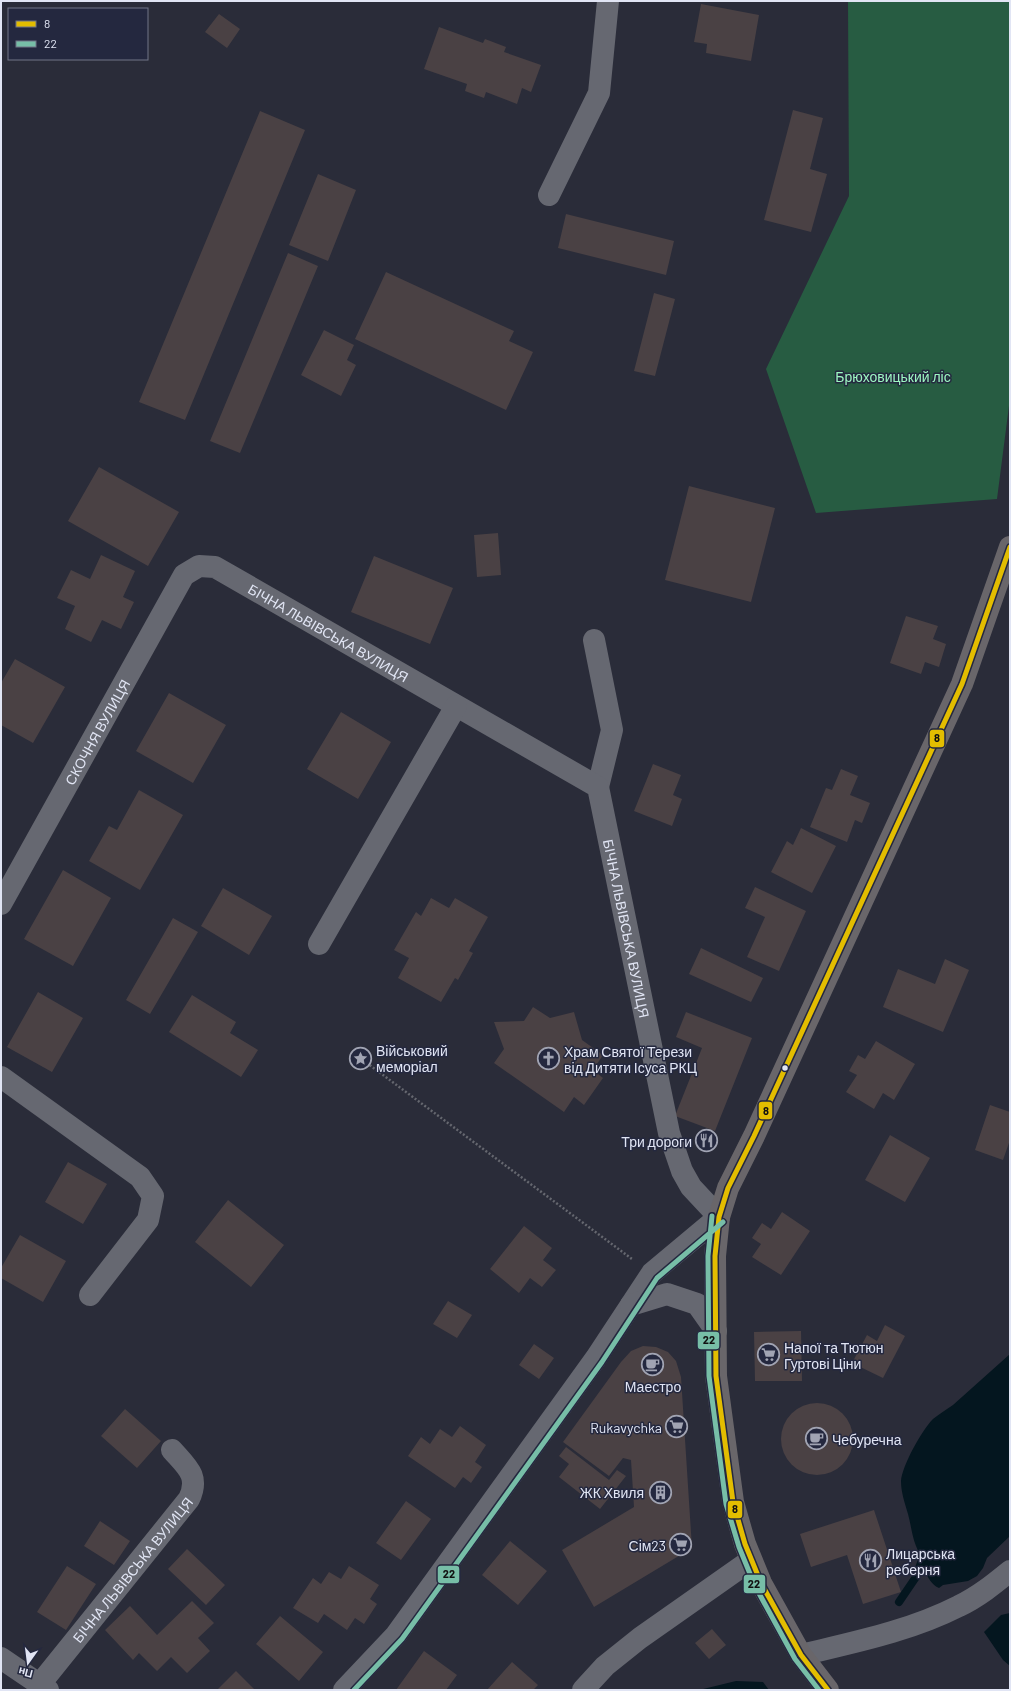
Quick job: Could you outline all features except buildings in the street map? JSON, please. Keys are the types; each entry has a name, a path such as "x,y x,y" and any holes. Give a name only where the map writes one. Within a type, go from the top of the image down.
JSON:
{"main road":[{"path":"828,1690 801,1655 779,1618 761,1583 745,1544 733,1502 716,1376 715,1256 719,1217 728,1188 761,1122 962,684 1010,547"}],"street":[{"path":"549,195 599,93 608,1"},
{"name":"БІЧНА ЛЬВІВСЬКА ВУЛИЦЯ","path":"199,566 214,567 598,787 669,1133 685,1176 691,1187 719,1217"},
{"name":"СКОЧНЯ ВУЛИЦЯ","path":"1,904 184,575 199,566"},
{"path":"594,640 612,730 598,787"},
{"path":"319,944 456,706"},
{"path":"1,1077 140,1177 153,1196 148,1220 90,1295"},
{"path":"344,1690 396,1635 596,1358 652,1273 719,1217"},
{"path":"631,1305 667,1294 696,1304 716,1331"},
{"name":"БІЧНА ЛЬВІВСЬКА ВУЛИЦЯ","path":"1,1658 44,1687 189,1499 194,1489 194,1477 172,1450"},
{"path":"583,1690 605,1666 640,1638 752,1560"},
{"path":"801,1655 870,1639 922,1623 960,1606 990,1588 1010,1571"}],"path":[{"path":"360,1058 652,1273"}],"green space":[{"name":"Брюховицький ліс","path":"848,1 1010,1 1010,398 997,499 816,513 766,369 849,196"}],"water":[{"path":"1010,1354 1010,1536 987,1558 983,1568 977,1576 968,1581 943,1585 939,1588 930,1581 924,1570 902,1494 902,1474 913,1448 933,1419 953,1405"},
{"path":"1010,1613 1010,1666 1003,1660 984,1632 1001,1615"},
{"path":"736,1681 763,1682 769,1690 699,1690"}],"waterway":[{"path":"899,1602 916,1577 925,1551"}],"transit line":[{"name":"8","path":"828,1690 801,1655 761,1583 745,1544 733,1502 716,1376 715,1256 719,1217 728,1188 754,1136 962,684 1010,547"},
{"name":"22","path":"712,1216 708,1256 709,1376 726,1504 739,1547 755,1586 795,1659 819,1690"},
{"name":"22","path":"354,1690 402,1639 602,1362 657,1278 723,1222"}],"place":[{"name":"Військовий меморіал","path":"360,1058"},
{"name":"Храм Святої Терези від Дитяти Ісуса РКЦ","path":"549,1059"},
{"name":"Три дороги","path":"707,1141"},
{"name":"Напої та Тютюн Гуртові Ціни","path":"769,1355"},
{"name":"Маестро","path":"653,1364"},
{"name":"Rukavychka","path":"677,1427"},
{"name":"Чебуречна","path":"817,1439"},
{"name":"ЖК Хвиля","path":"660,1492"},
{"name":"Сім23","path":"681,1545"},
{"name":"Лицарська реберня","path":"870,1561"}]}
